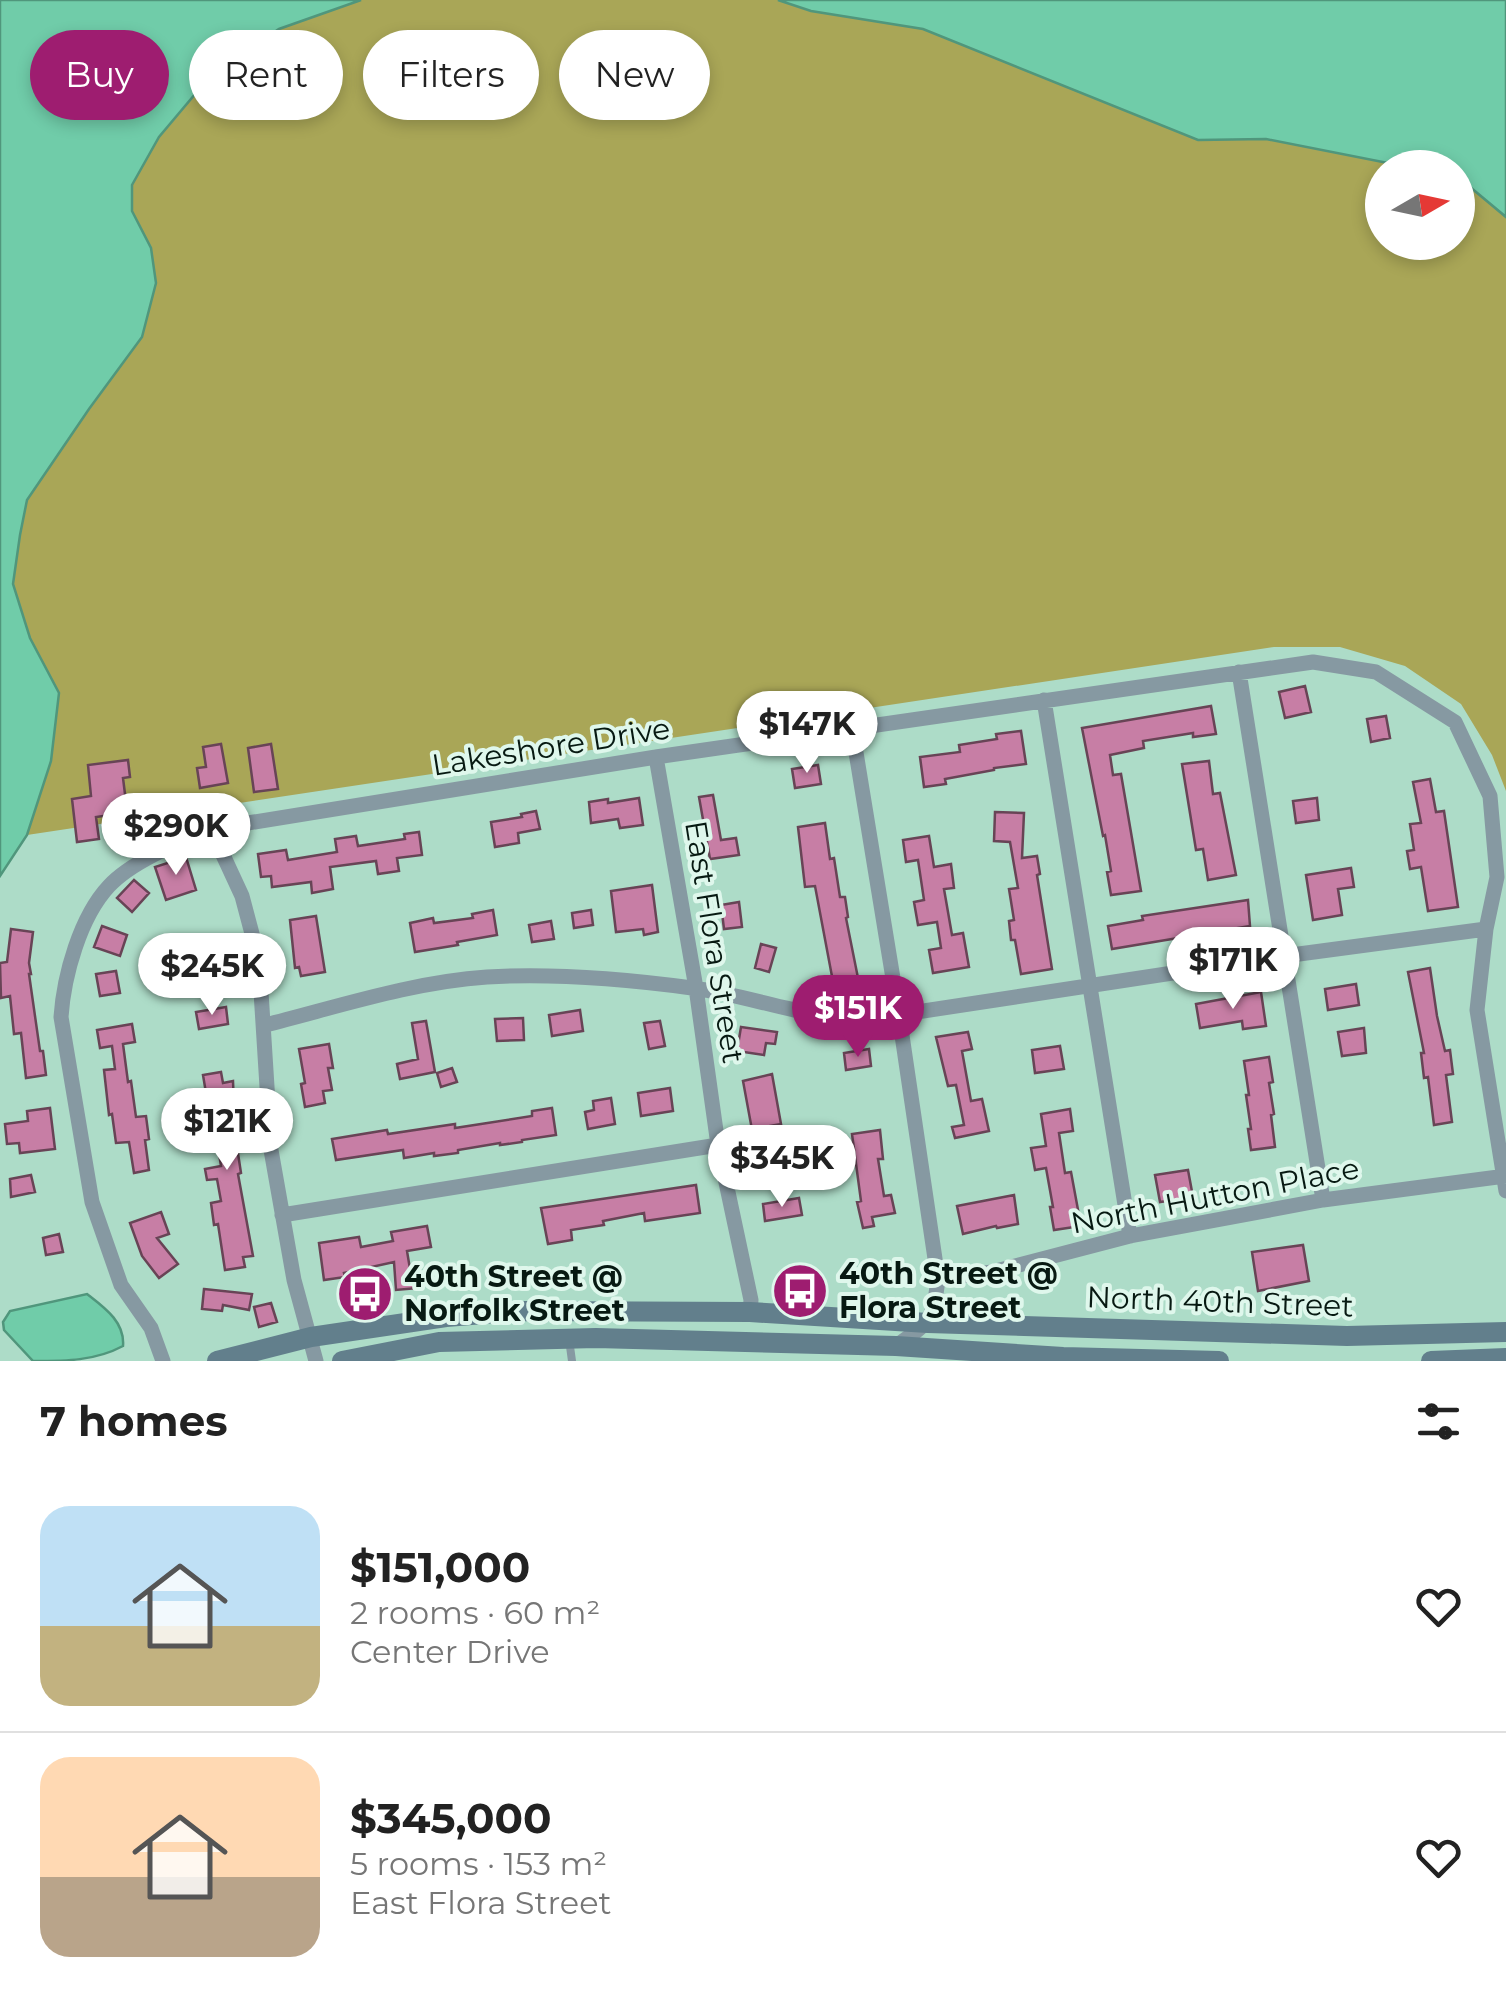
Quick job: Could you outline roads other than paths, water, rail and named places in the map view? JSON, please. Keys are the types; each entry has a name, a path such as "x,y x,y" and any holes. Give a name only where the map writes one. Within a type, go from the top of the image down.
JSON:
{"main road":[{"name":"North 40th Street","path":"218,1361 310,1337 446,1317 522,1311 750,1312 928,1323 1347,1336 1506,1332"},
{"name":"North 40th Street","path":"342,1361 439,1342 569,1339 896,1346 1063,1359 1219,1361"},
{"path":"1430,1361 1506,1358"}],"street":[{"name":"Lakeshore Drive","path":"163,1361 151,1328 121,1285 92,1202 61,1017 63,990 88,914 110,884 170,846 211,829 656,757 1313,662 1376,672 1455,722 1490,796 1497,877 1486,929 1477,1010 1505,1181"},
{"path":"1239,672 1323,1200"},
{"path":"1044,700 1130,1236"},
{"path":"852,728 938,1279 928,1323 896,1346"},
{"name":"East Flora Street","path":"656,757 696,988 718,1145 750,1312"},
{"path":"211,829 242,896 259,960 271,1150 294,1280 316,1361"},
{"path":"264,1026 421,987 485,978 564,976 696,988 810,1015 871,1019 1486,929"},
{"path":"282,1215 718,1145"},
{"name":"North Hutton Place","path":"938,1279 992,1272 1130,1236 1323,1200 1505,1181"},
{"path":"1063,1359 1066,1327"}],"lane":[{"path":"569,1339 572,1361"}],"place":[{"name":"40th Street @ Flora Street","path":"800,1291"},
{"name":"40th Street @ Norfolk Street","path":"365,1294"}]}
